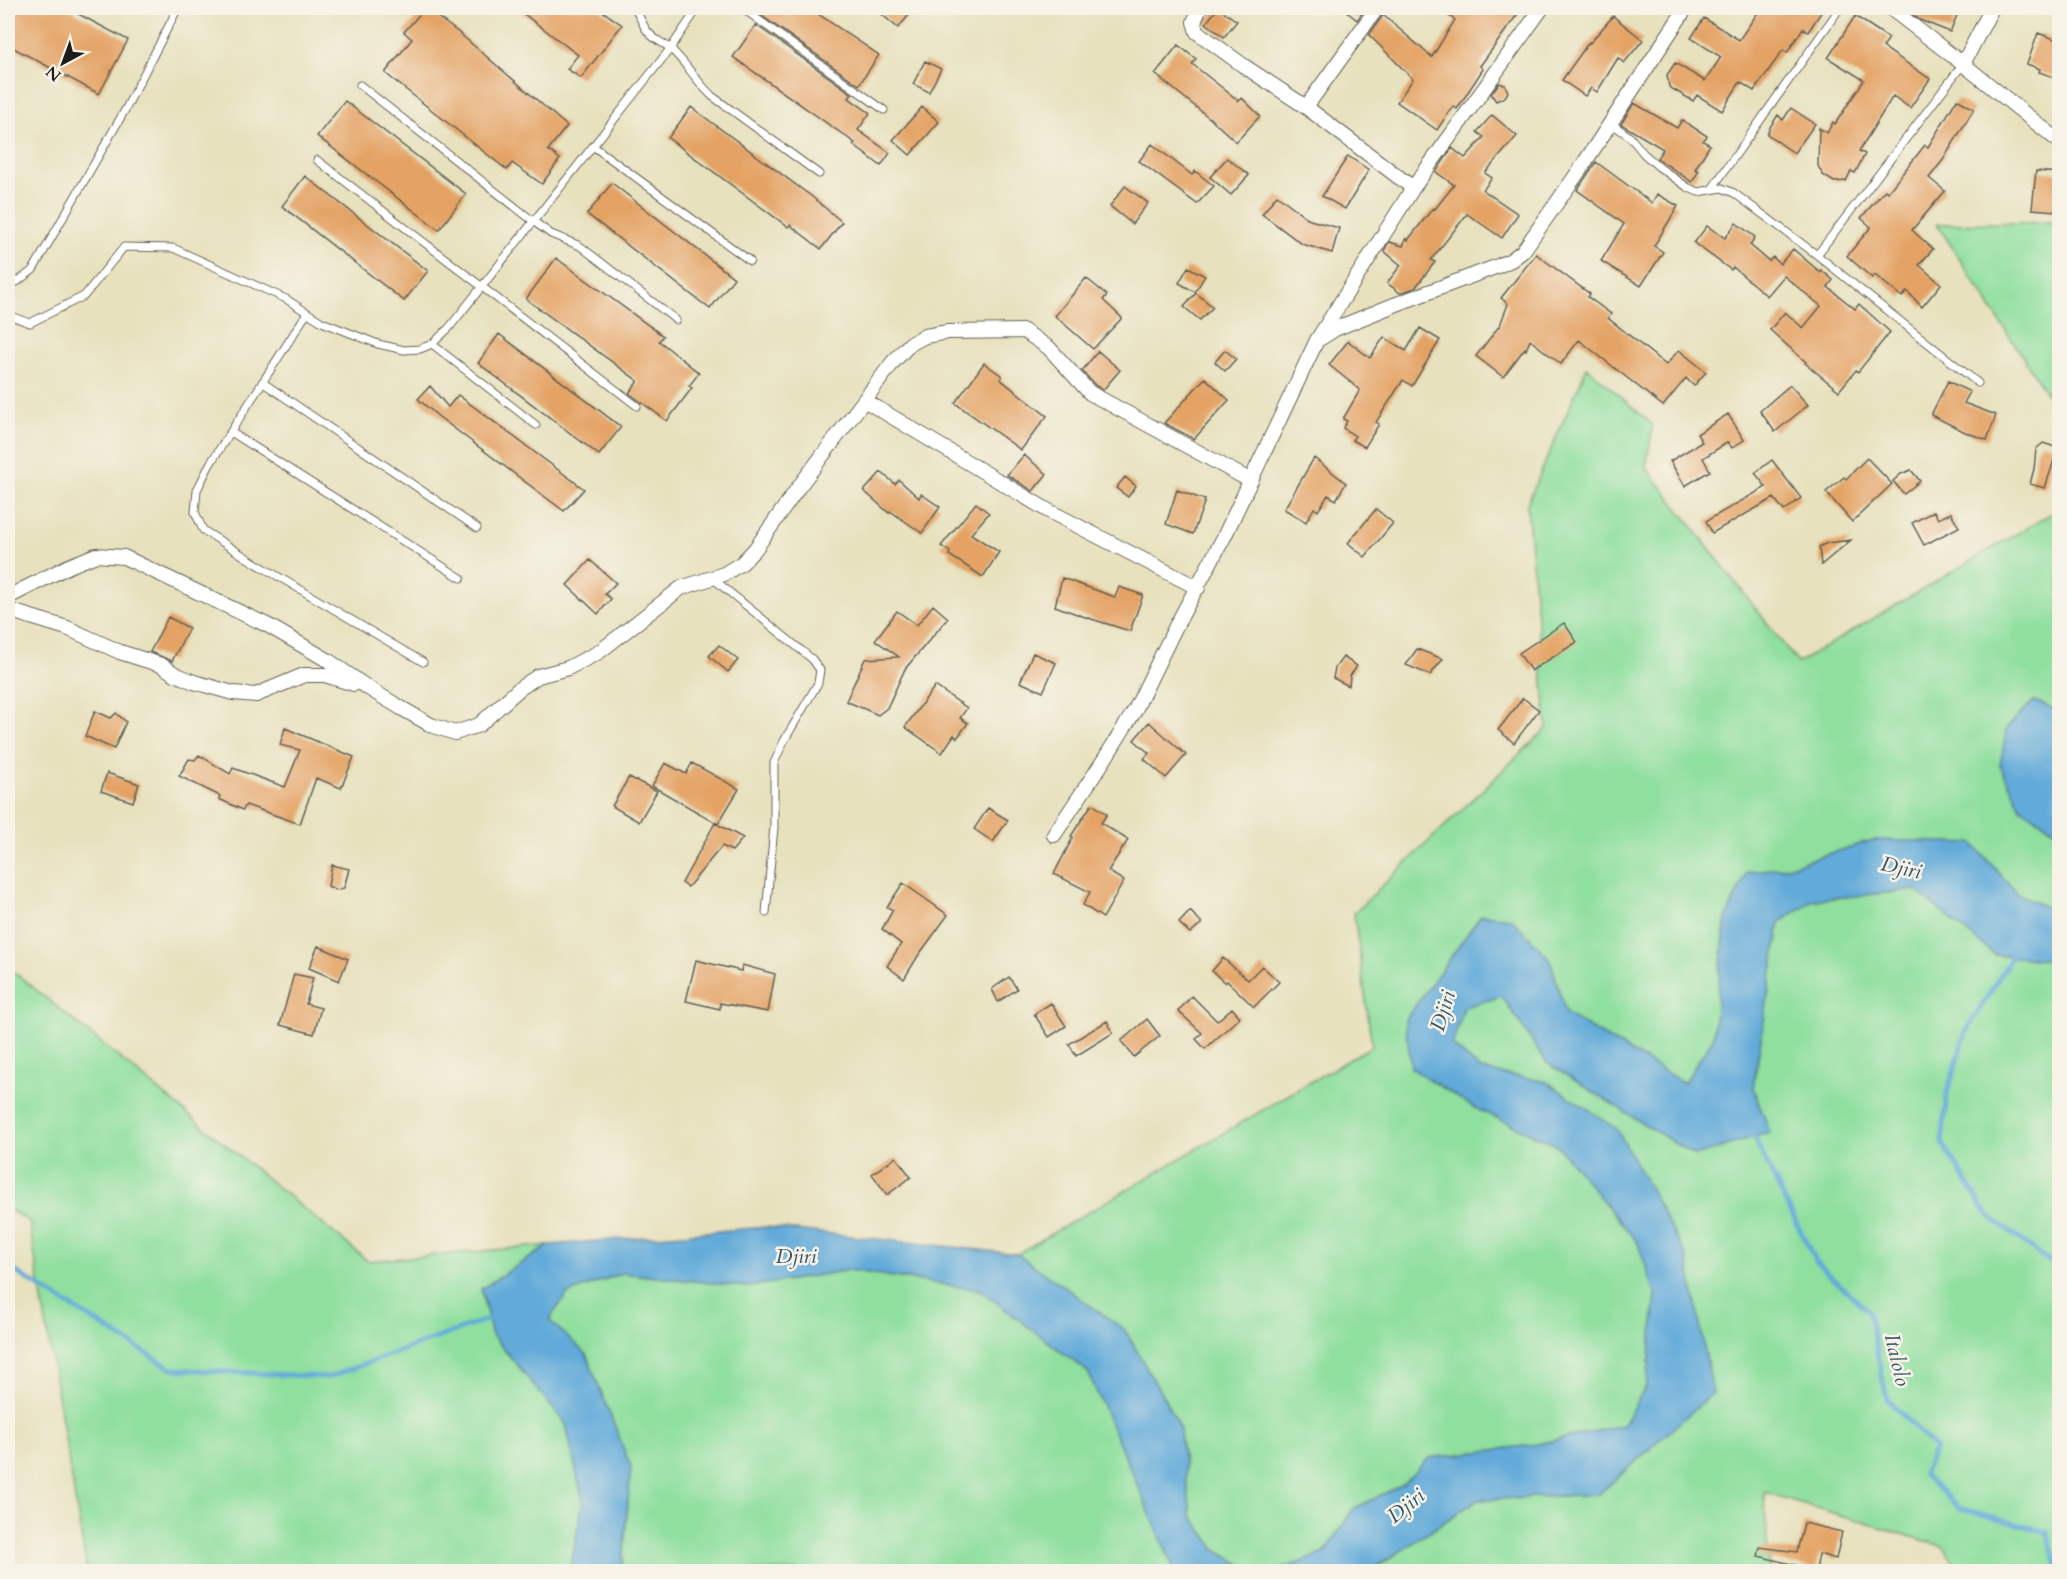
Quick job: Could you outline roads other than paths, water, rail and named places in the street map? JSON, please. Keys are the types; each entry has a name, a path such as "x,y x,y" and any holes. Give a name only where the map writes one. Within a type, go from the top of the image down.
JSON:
{"street":[{"path":"1200,8 1194,22 1197,32 1306,107 1413,188"},
{"path":"1306,107 1377,8"},
{"path":"1054,835 1135,710 1251,482 1317,340 1413,188 1542,8"},
{"path":"1317,340 1335,329 1511,260 1523,251 1579,171 1686,8"},
{"path":"1890,8 2060,142"},
{"path":"1963,64 1992,8"},
{"path":"8,597 96,555 124,557 269,626 329,661 368,688 431,724 454,733 478,725 519,689 538,676 568,668 600,652 681,588 724,574 741,563 756,548 893,362 910,344 925,336 948,332 1024,331 1049,348 1090,393 1251,482"},
{"path":"864,400 1047,510 1198,588"},
{"path":"8,610 67,628 120,652 155,663 194,682 233,693 256,694 274,689 304,675 325,675 368,688"}],"lane":[{"path":"8,277 17,282 33,270 124,110 178,8"},
{"path":"634,8 641,17 647,32 670,49 712,96 819,174"},
{"path":"8,315 30,323 84,296 123,247 173,248 286,298 330,326 378,344 404,350 420,350 432,344 449,327 670,49 698,8"},
{"path":"742,8 884,110"},
{"path":"1712,190 1840,8"},
{"path":"1817,255 1963,64"},
{"path":"360,85 533,221 551,234 580,246 676,320"},
{"path":"1610,122 1630,137 1644,154 1687,187 1698,192 1722,188 1734,193 1817,255 1978,383"},
{"path":"593,146 750,261"},
{"path":"317,160 637,406"},
{"path":"307,313 210,464 197,490 195,512 203,530 423,662"},
{"path":"432,344 536,425"},
{"path":"262,382 477,528"},
{"path":"231,432 461,578"},
{"path":"711,578 812,659 820,670 818,683 784,741 774,763 774,827 766,913"}],"water":[{"path":"2034,701 2059,711 2059,833 2021,808 2000,765 2007,727"},
{"name":"Djiri","path":"1873,840 1972,843 2018,894 2048,908 2059,898 2059,961 1995,955 1915,890 1813,900 1780,922 1753,1088 1770,1132 1695,1156 1547,1063 1502,996 1464,1007 1452,1045 1481,1070 1547,1082 1617,1129 1687,1257 1713,1393 1599,1494 1477,1500 1370,1571 1277,1571 1325,1553 1353,1509 1402,1485 1429,1458 1533,1445 1623,1425 1647,1385 1656,1296 1638,1243 1558,1146 1473,1107 1411,1068 1405,1020 1481,915 1511,918 1550,959 1566,1014 1684,1083 1713,1039 1726,918 1747,872 1787,867"},
{"name":"Djiri","path":"766,1227 1017,1254 1125,1330 1179,1425 1191,1515 1217,1551 1254,1571 1175,1571 1088,1372 980,1290 849,1270 748,1287 622,1273 567,1294 549,1320 586,1354 631,1467 622,1571 570,1571 583,1502 566,1424 492,1335 481,1289 550,1245"}],"waterway":[{"path":"2015,951 1966,1032 1947,1093 1942,1143 1988,1215 2054,1265 2060,1265"},
{"name":"Italolo","path":"1751,1132 1816,1262 1868,1311 1887,1399 1935,1448 1923,1474 1959,1508 2047,1532 2059,1572"},
{"path":"8,1267 172,1369 329,1377 494,1317"}]}
